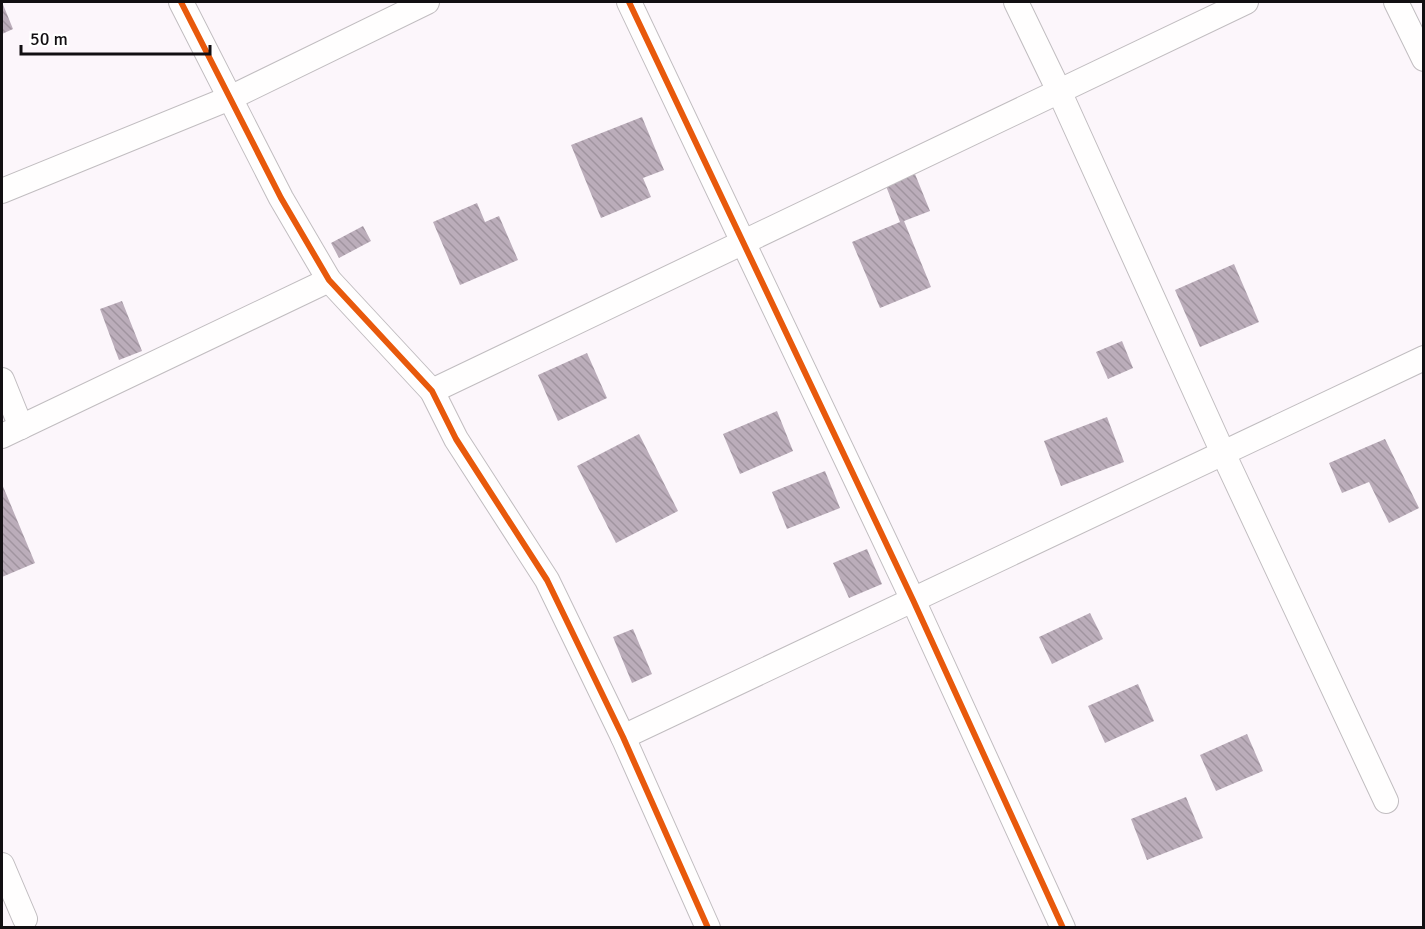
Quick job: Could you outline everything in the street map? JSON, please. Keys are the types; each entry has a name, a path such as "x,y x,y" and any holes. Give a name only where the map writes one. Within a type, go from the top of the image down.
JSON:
{"street":[{"path":"181,2 281,198 329,280 432,391 456,439 547,580 622,737 708,927"},
{"path":"2,191 230,98 427,2"},
{"path":"629,2 913,600 1063,927"},
{"path":"1016,2 1386,801"},
{"path":"432,391 1246,2"},
{"path":"1396,2 1424,59"},
{"path":"2,380 11,431 329,280"},
{"path":"622,737 1424,358"},
{"path":"2,865 25,919"}],"building":[{"path":"2,2 13,29 2,34"},
{"path":"642,117 664,170 643,178 651,197 601,218 571,145"},
{"path":"915,174 930,211 904,221 931,287 880,308 852,242 900,222 886,186"},
{"path":"477,203 485,222 499,216 518,260 460,285 433,222"},
{"path":"363,226 371,241 339,258 331,243"},
{"path":"1234,264 1259,322 1200,347 1175,290"},
{"path":"122,301 142,351 119,360 100,309"},
{"path":"1122,341 1133,368 1108,379 1096,352"},
{"path":"587,353 607,398 558,421 538,375"},
{"path":"777,411 793,451 740,474 723,434"},
{"path":"1107,417 1124,462 1061,486 1044,441"},
{"path":"639,434 678,511 616,543 577,466"},
{"path":"1385,439 1419,508 1389,523 1369,482 1342,493 1329,463"},
{"path":"825,471 840,508 787,529 772,492"},
{"path":"2,484 35,563 2,577"},
{"path":"867,549 882,584 849,598 833,563"},
{"path":"1090,613 1103,639 1052,664 1039,637"},
{"path":"633,629 652,674 632,683 613,637"},
{"path":"1138,684 1154,721 1105,743 1088,706"},
{"path":"1247,734 1263,771 1216,791 1200,755"},
{"path":"1186,797 1203,838 1147,860 1131,819"}],"cycle path":[{"path":"181,2 281,198 329,280 432,391 456,439 547,580 623,737 708,928"},
{"path":"629,2 913,600 1063,928"}]}
